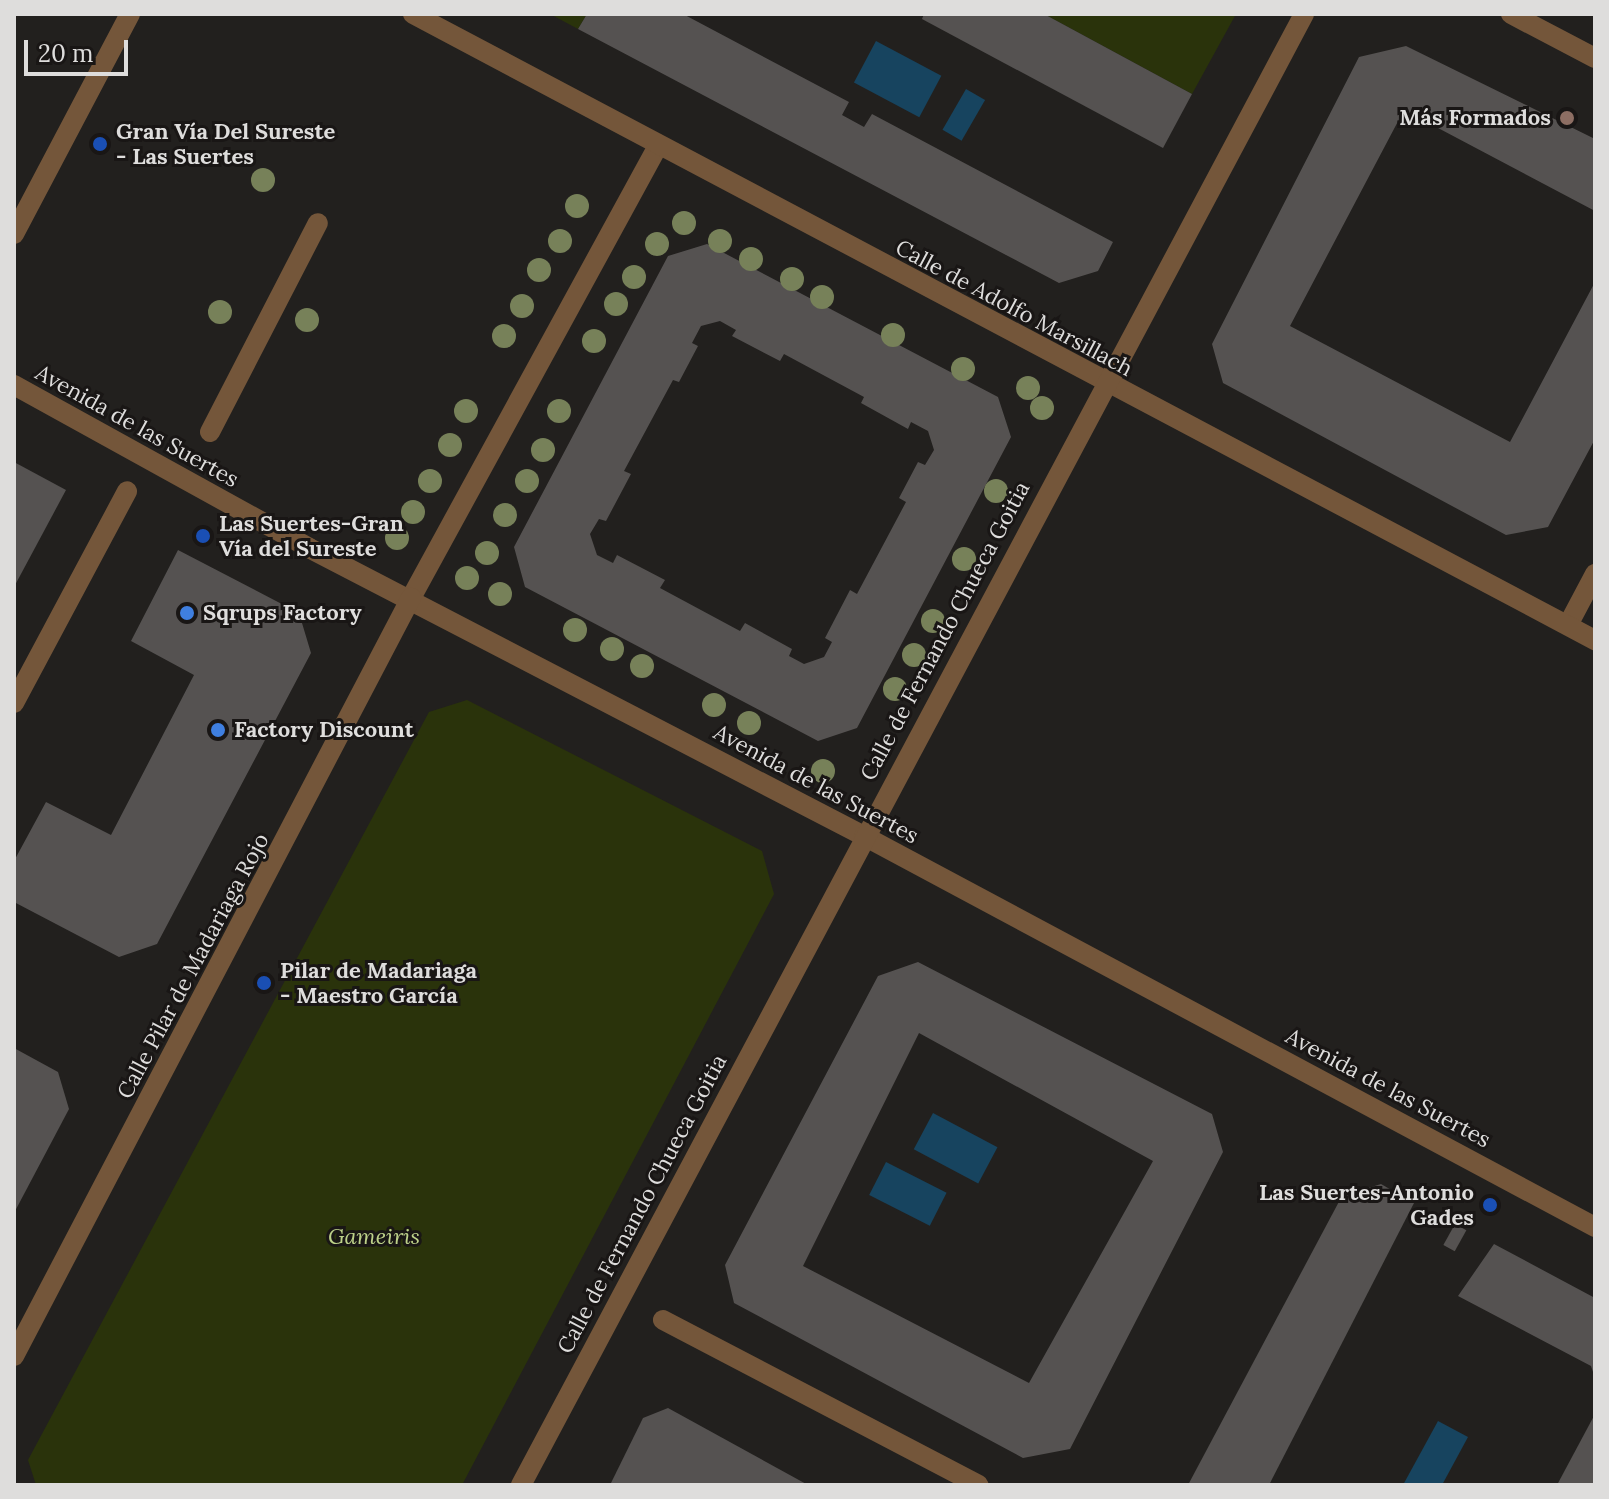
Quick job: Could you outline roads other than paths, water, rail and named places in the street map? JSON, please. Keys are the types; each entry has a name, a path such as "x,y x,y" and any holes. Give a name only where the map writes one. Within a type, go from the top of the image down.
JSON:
{"street":[{"path":"14,234 130,14"},
{"name":"Calle de Adolfo Marsillach","path":"413,14 1595,640"},
{"name":"Calle de Fernando Chueca Goitia","path":"521,1485 1104,382 1304,14"},
{"path":"1511,14 1595,58"},
{"name":"Calle Pilar de Madariaga Rojo","path":"14,1356 411,598 658,146"},
{"path":"210,432 318,223"},
{"name":"Avenida de las Suertes","path":"14,385 1595,1227"},
{"path":"14,703 127,491"},
{"path":"1568,625 1595,574"},
{"path":"663,1320 979,1485"}],"water":[{"path":"876,41 941,76 919,117 854,82"},
{"path":"966,89 985,100 962,141 942,130"},
{"path":"933,1113 997,1147 978,1183 914,1149"},
{"path":"886,1162 947,1193 930,1226 869,1195"},
{"path":"1438,1421 1468,1437 1442,1485 1403,1485"}],"place":[{"name":"Más Formados","path":"1567,118"},
{"name":"Gran Vía Del Sureste - Las Suertes","path":"100,144"},
{"name":"Las Suertes-Gran Vía del Sureste","path":"203,536"},
{"name":"Sqrups Factory","path":"187,613"},
{"name":"Factory Discount","path":"218,730"},
{"name":"Pilar de Madariaga - Maestro García","path":"264,983"},
{"name":"Las Suertes-Antonio Gades","path":"1490,1205"}],"park label":[{"name":"Gameiris","path":"374,1237"}]}
